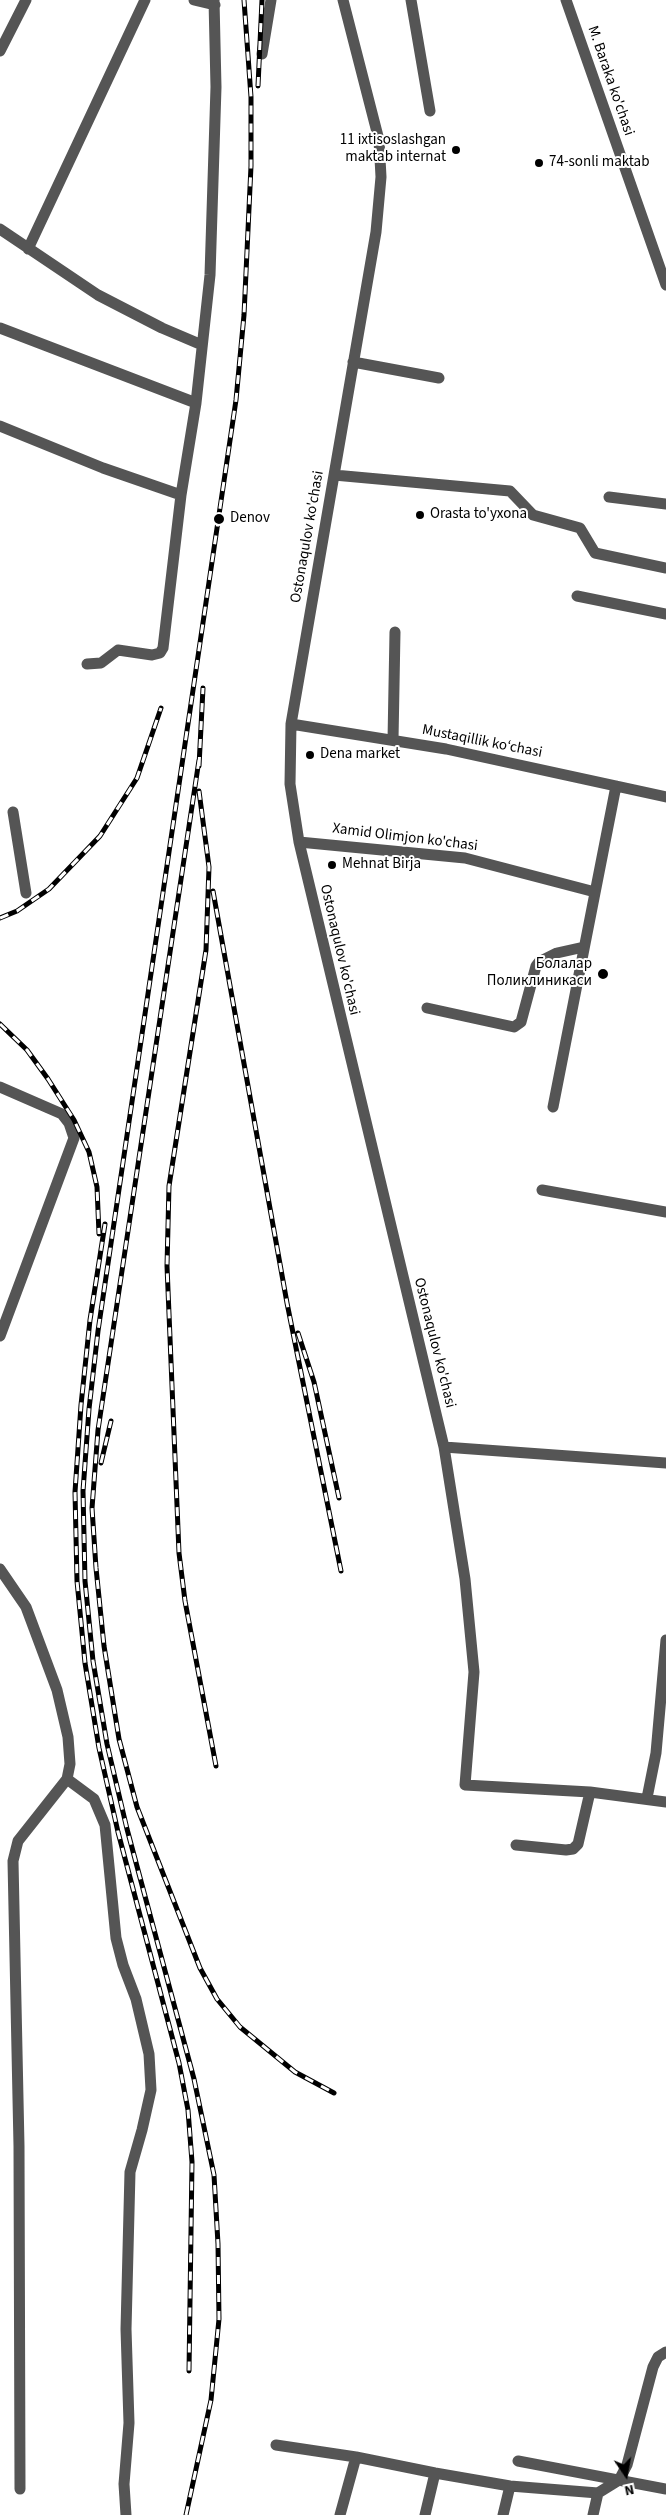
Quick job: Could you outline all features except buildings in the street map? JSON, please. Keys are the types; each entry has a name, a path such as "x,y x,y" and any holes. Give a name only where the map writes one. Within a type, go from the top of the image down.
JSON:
{"street":[{"path":"0,50 26,0"},
{"path":"28,248 145,0"},
{"path":"87,664 102,662 118,650 152,655 162,651 181,495 196,403 210,274 216,87 215,2 194,0"},
{"path":"262,54 271,0"},
{"name":"Ostonaqulov ko'chasi","path":"343,0 379,140 381,177 376,232 291,724 290,784 299,842 444,1447 465,1579 474,1672 465,1785 590,1792"},
{"path":"411,0 430,111"},
{"name":"M. Baraka ko'chasi","path":"566,0 663,267 666,285"},
{"path":"0,229 98,295 162,328 202,345"},
{"path":"0,328 196,403"},
{"path":"353,362 439,378"},
{"path":"0,426 103,468 181,495"},
{"path":"334,475 510,491 533,515 580,528 594,553 666,568"},
{"path":"609,497 666,504"},
{"path":"578,596 666,614"},
{"path":"393,740 396,632"},
{"name":"Mustaqillik ko‘chasi","path":"291,724 446,749 666,797"},
{"path":"553,1108 616,786"},
{"path":"13,812 26,893"},
{"name":"Xamid Olimjon ko'chasi","path":"299,842 464,858 595,892"},
{"path":"427,1008 514,1027 521,1022 536,966 539,962 558,953 584,947"},
{"path":"0,1087 62,1114 69,1123 74,1138 0,1336"},
{"path":"542,1190 666,1212"},
{"path":"444,1447 666,1463"},
{"path":"0,1569 26,1607 57,1690 68,1737 70,1764 66,1779 18,1841 13,1861 19,2146 20,2489"},
{"path":"647,1798 656,1754 666,1640"},
{"path":"66,1779 94,1799 105,1825 116,1938 123,1965 136,1999 149,2054 151,2090 130,2172 126,2329 128,2423 124,2484 126,2515"},
{"path":"516,1845 573,1849 578,1844 590,1792 666,1802"},
{"path":"276,2445 356,2457 434,2474 510,2486 598,2493 619,2480 627,2465 653,2367 658,2357 666,2352"},
{"path":"340,2515 356,2457"},
{"path":"518,2461 666,2489"},
{"path":"425,2515 434,2474"},
{"path":"503,2515 510,2486"},
{"path":"593,2515 598,2493"}],"railway":[{"path":"186,2515 211,2400 219,2319 218,2244 214,2175 194,2079 127,1829 107,1744 93,1661 85,1581 83,1491 89,1409 98,1331 236,400 244,315 251,166 251,97 244,0"},
{"path":"258,86 262,0"},
{"path":"199,766 203,688"},
{"path":"0,918 17,911 49,889 100,836 137,778 161,708"},
{"path":"199,760 98,1430 92,1508 96,1568 104,1646 119,1739 137,1807 200,1968 217,1999 240,2027 295,2072 334,2093"},
{"path":"199,791 209,867 206,950 169,1186 167,1266 179,1553 185,1601 216,1766"},
{"path":"213,891 287,1303 341,1571"},
{"path":"0,1024 27,1050 74,1120 89,1152 97,1187 99,1234"},
{"path":"105,1224 90,1320 81,1405 75,1492 77,1581 85,1663 99,1748 118,1832 179,2063 188,2110 192,2162 189,2371"},
{"path":"298,1333 314,1382 339,1498"},
{"path":"101,1463 111,1421"}],"place":[{"name":"11 ixtisoslashgan maktab internat","path":"456,150"},
{"name":"74-sonli maktab","path":"539,163"},
{"name":"Orasta to'yxona","path":"420,515"},
{"name":"Denov","path":"219,519"},
{"name":"Dena market","path":"310,755"},
{"name":"Mehnat Birja","path":"332,865"},
{"name":"Болалар Поликлиникаси","path":"603,974"}]}
